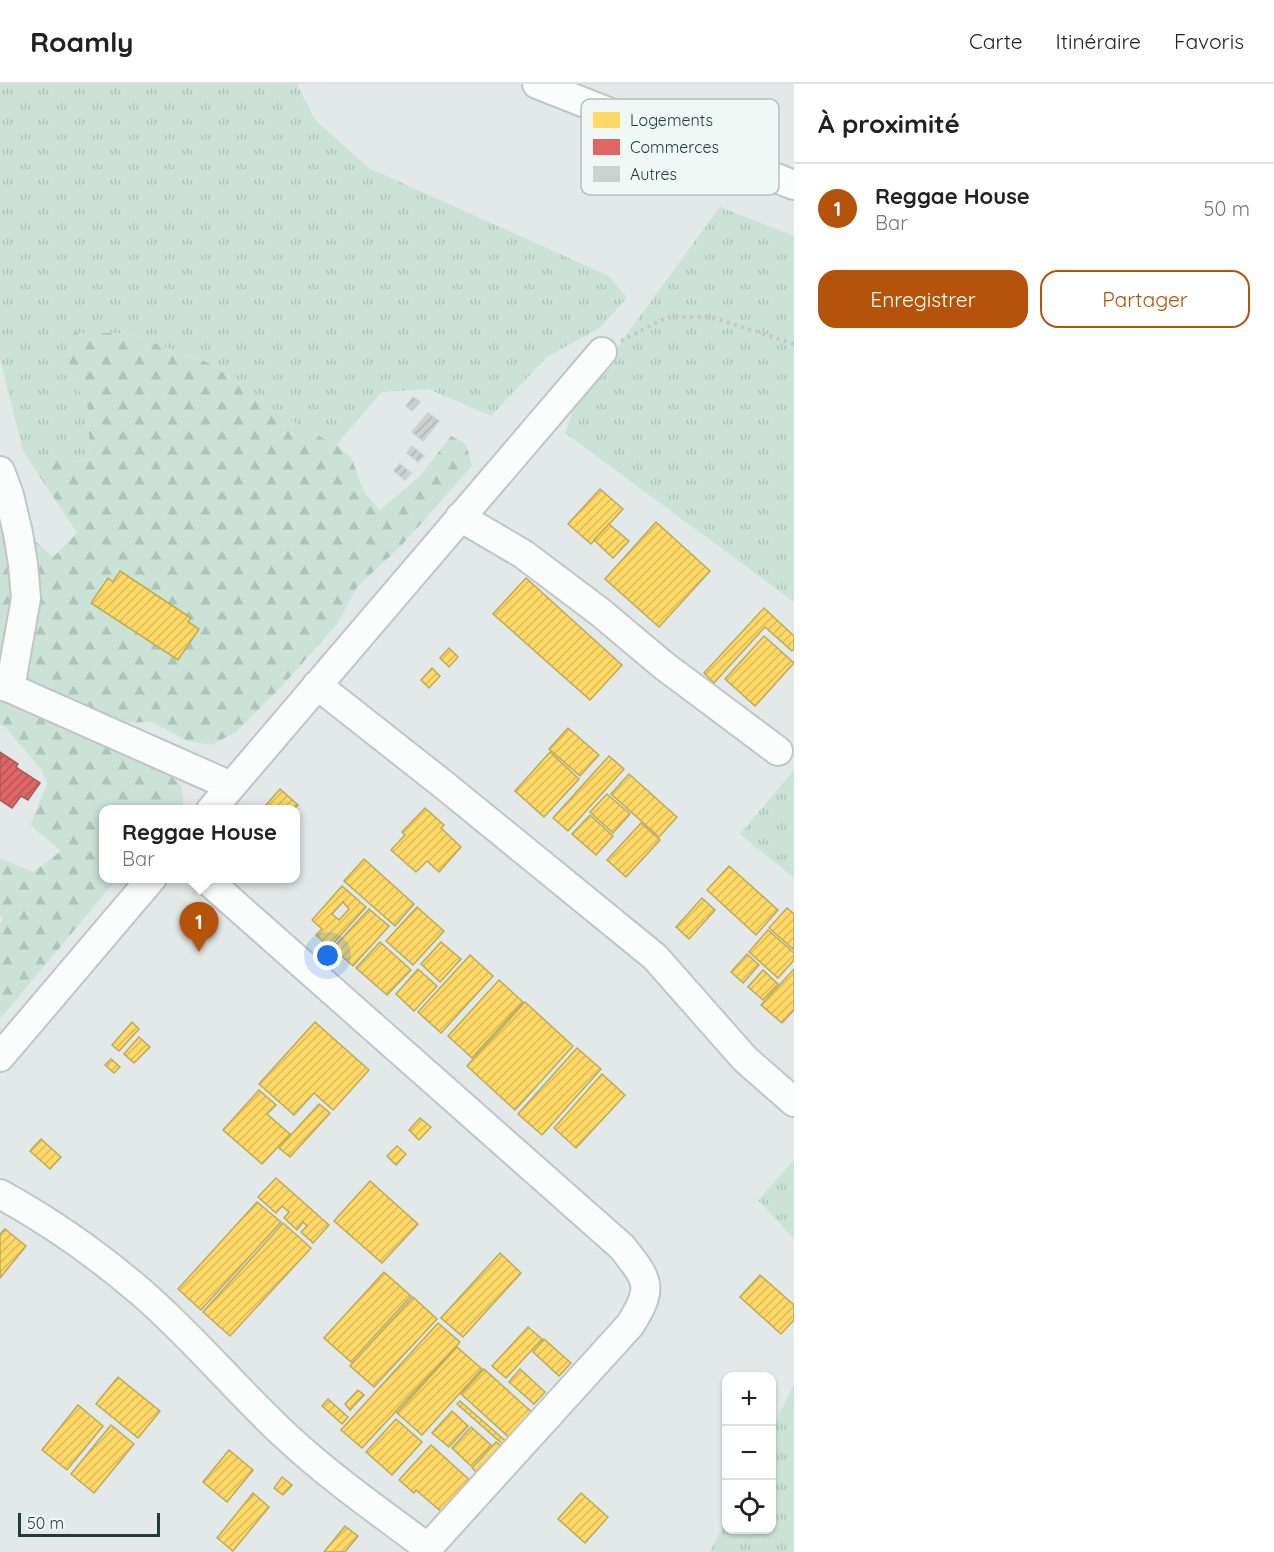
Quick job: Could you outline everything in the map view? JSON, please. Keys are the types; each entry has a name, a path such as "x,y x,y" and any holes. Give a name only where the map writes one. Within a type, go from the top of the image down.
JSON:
{"street":[{"path":"537,84 581,101"},
{"path":"779,178 794,184"},
{"path":"215,805 602,352"},
{"path":"0,471 9,495 18,533 26,598 5,687 231,786"},
{"path":"460,517 524,554 600,612 663,665 778,751"},
{"path":"317,685 655,957 745,1059 794,1102"},
{"path":"0,1057 149,883"},
{"path":"0,1194 44,1219 142,1293 288,1437 426,1550 630,1325 643,1304 647,1287 636,1266 622,1247 210,883"}],"path":[{"path":"602,352 667,316 711,316 794,344"}],"green space":[{"path":"0,84 297,84 315,120 369,168 609,276 627,298 600,328 547,357 491,416 428,389 382,392 336,445 265,407 214,365 127,333 69,370 88,408 90,458 76,462 23,451 0,359"},
{"path":"720,207 794,236 794,602 565,433 576,403"},
{"path":"73,333 127,333 214,365 265,407 336,445 351,457 364,492 380,510 420,476 451,436 466,444 472,466 402,545 357,587 338,623 282,686 235,733 211,745 187,741 152,722 118,723 182,787 184,805 99,805 99,883 114,883 0,1019 0,924 3,918 0,916 0,858 33,872 61,851 30,825 47,784 41,769 5,727 0,725 0,509 53,557 77,533 23,451 76,462 90,458 88,408 69,370"},
{"path":"794,770 794,878 740,834"},
{"path":"794,1160 794,1239 758,1200"},
{"path":"794,1384 794,1552 710,1552 722,1527 722,1534 776,1534 776,1421"}],"building: Logements":[{"path":"600,489 623,509 591,544 568,524"},
{"path":"656,522 710,571 659,627 605,579"},
{"path":"609,524 629,541 613,558 594,540"},
{"path":"120,571 191,618 188,622 199,629 178,660 91,603 108,578 113,582"},
{"path":"526,578 622,665 590,700 493,614"},
{"path":"764,608 794,636 794,649 792,651 765,627 714,683 704,673"},
{"path":"764,636 794,663 755,706 725,679"},
{"path":"449,648 458,657 449,667 440,658"},
{"path":"432,668 440,676 429,688 421,680"},
{"path":"568,728 599,755 580,776 549,749"},
{"path":"550,752 579,779 544,817 515,791"},
{"path":"609,756 624,769 568,831 553,818"},
{"path":"629,774 677,817 659,837 611,794"},
{"path":"280,789 298,805 266,805"},
{"path":"607,794 630,814 613,833 590,812"},
{"path":"425,808 444,825 441,828 461,847 439,872 427,861 416,872 391,850 405,835 402,832"},
{"path":"590,815 613,836 596,855 572,834"},
{"path":"641,823 660,840 626,877 607,860"},
{"path":"364,859 414,904 395,926 344,881"},
{"path":"729,866 778,910 756,935 707,890"},
{"path":"342,886 366,907 330,947 316,935 322,929 312,920","holes":["343,902 349,909 339,920 332,914"]},
{"path":"702,898 715,910 689,939 676,927"},
{"path":"417,907 444,931 413,965 386,941"},
{"path":"787,908 794,914 794,950 769,928"},
{"path":"369,909 389,926 353,966 333,948"},
{"path":"768,930 794,953 794,960 778,978 749,952"},
{"path":"380,942 411,970 387,995 356,968"},
{"path":"441,942 461,959 440,982 421,964"},
{"path":"747,954 759,965 743,983 731,972"},
{"path":"470,955 493,976 441,1033 418,1012"},
{"path":"418,969 437,986 414,1011 396,994"},
{"path":"794,969 794,1010 782,1023 761,1005"},
{"path":"763,970 778,984 763,1000 748,987"},
{"path":"499,980 523,1002 472,1058 448,1036"},
{"path":"525,1002 573,1046 515,1110 467,1066"},
{"path":"132,1022 139,1029 119,1051 112,1045"},
{"path":"315,1022 369,1070 333,1110 314,1093 294,1115 259,1084"},
{"path":"139,1037 150,1047 134,1063 124,1054"},
{"path":"577,1048 601,1069 542,1135 518,1114"},
{"path":"111,1059 120,1067 114,1073 105,1065"},
{"path":"602,1074 625,1095 576,1148 554,1128"},
{"path":"259,1090 276,1105 267,1114 290,1134 262,1164 223,1130"},
{"path":"319,1104 330,1113 290,1157 279,1148"},
{"path":"420,1118 431,1127 419,1140 409,1130"},
{"path":"41,1139 61,1157 50,1169 30,1151"},
{"path":"397,1146 406,1154 396,1165 387,1156"},
{"path":"276,1178 329,1225 313,1243 301,1232 307,1226 303,1222 297,1230 284,1218 289,1212 282,1206 276,1213 258,1197"},
{"path":"370,1181 418,1224 382,1263 334,1221"},
{"path":"257,1202 281,1222 201,1310 178,1289"},
{"path":"283,1223 311,1248 230,1336 203,1312"},
{"path":"5,1229 26,1246 0,1278 0,1234"},
{"path":"500,1253 521,1273 463,1337 441,1318"},
{"path":"384,1272 411,1296 351,1362 324,1338"},
{"path":"760,1275 794,1305 794,1320 781,1334 740,1297"},
{"path":"413,1297 437,1319 374,1387 350,1366"},
{"path":"438,1323 460,1342 362,1448 341,1430"},
{"path":"528,1327 542,1339 506,1378 492,1366"},
{"path":"544,1339 571,1363 559,1376 533,1352"},
{"path":"457,1347 482,1369 422,1435 397,1413"},
{"path":"484,1369 536,1416 513,1441 461,1394"},
{"path":"520,1369 545,1392 534,1404 509,1382"},
{"path":"118,1377 160,1411 138,1438 96,1404"},
{"path":"358,1390 364,1395 350,1410 345,1404"},
{"path":"328,1399 348,1417 342,1424 322,1406"},
{"path":"460,1401 510,1445 507,1448 457,1404"},
{"path":"78,1405 103,1426 67,1470 42,1450"},
{"path":"452,1411 468,1426 449,1447 432,1433"},
{"path":"396,1419 422,1442 392,1475 366,1452"},
{"path":"111,1425 134,1444 94,1493 71,1474"},
{"path":"471,1427 491,1445 471,1466 452,1448"},
{"path":"496,1442 509,1453 485,1480 472,1468"},
{"path":"431,1445 474,1484 445,1515 416,1490 414,1493 399,1480"},
{"path":"229,1450 253,1470 227,1502 203,1482"},
{"path":"282,1477 292,1485 283,1495 274,1488"},
{"path":"253,1493 269,1507 233,1551 217,1538"},
{"path":"581,1493 608,1517 585,1543 558,1519"},
{"path":"345,1526 358,1536 345,1552 324,1552"}],"building: Commerces":[{"path":"0,752 18,764 16,767 40,783 28,800 21,796 12,808 0,800"}],"building: Autres":[{"path":"413,397 420,402 412,411 406,406"},
{"path":"428,413 439,421 423,441 412,432"},
{"path":"412,446 424,456 418,462 407,453"},
{"path":"400,464 411,473 405,480 394,471"}],"place":[{"name":"Reggae House","path":"199,952"}]}
